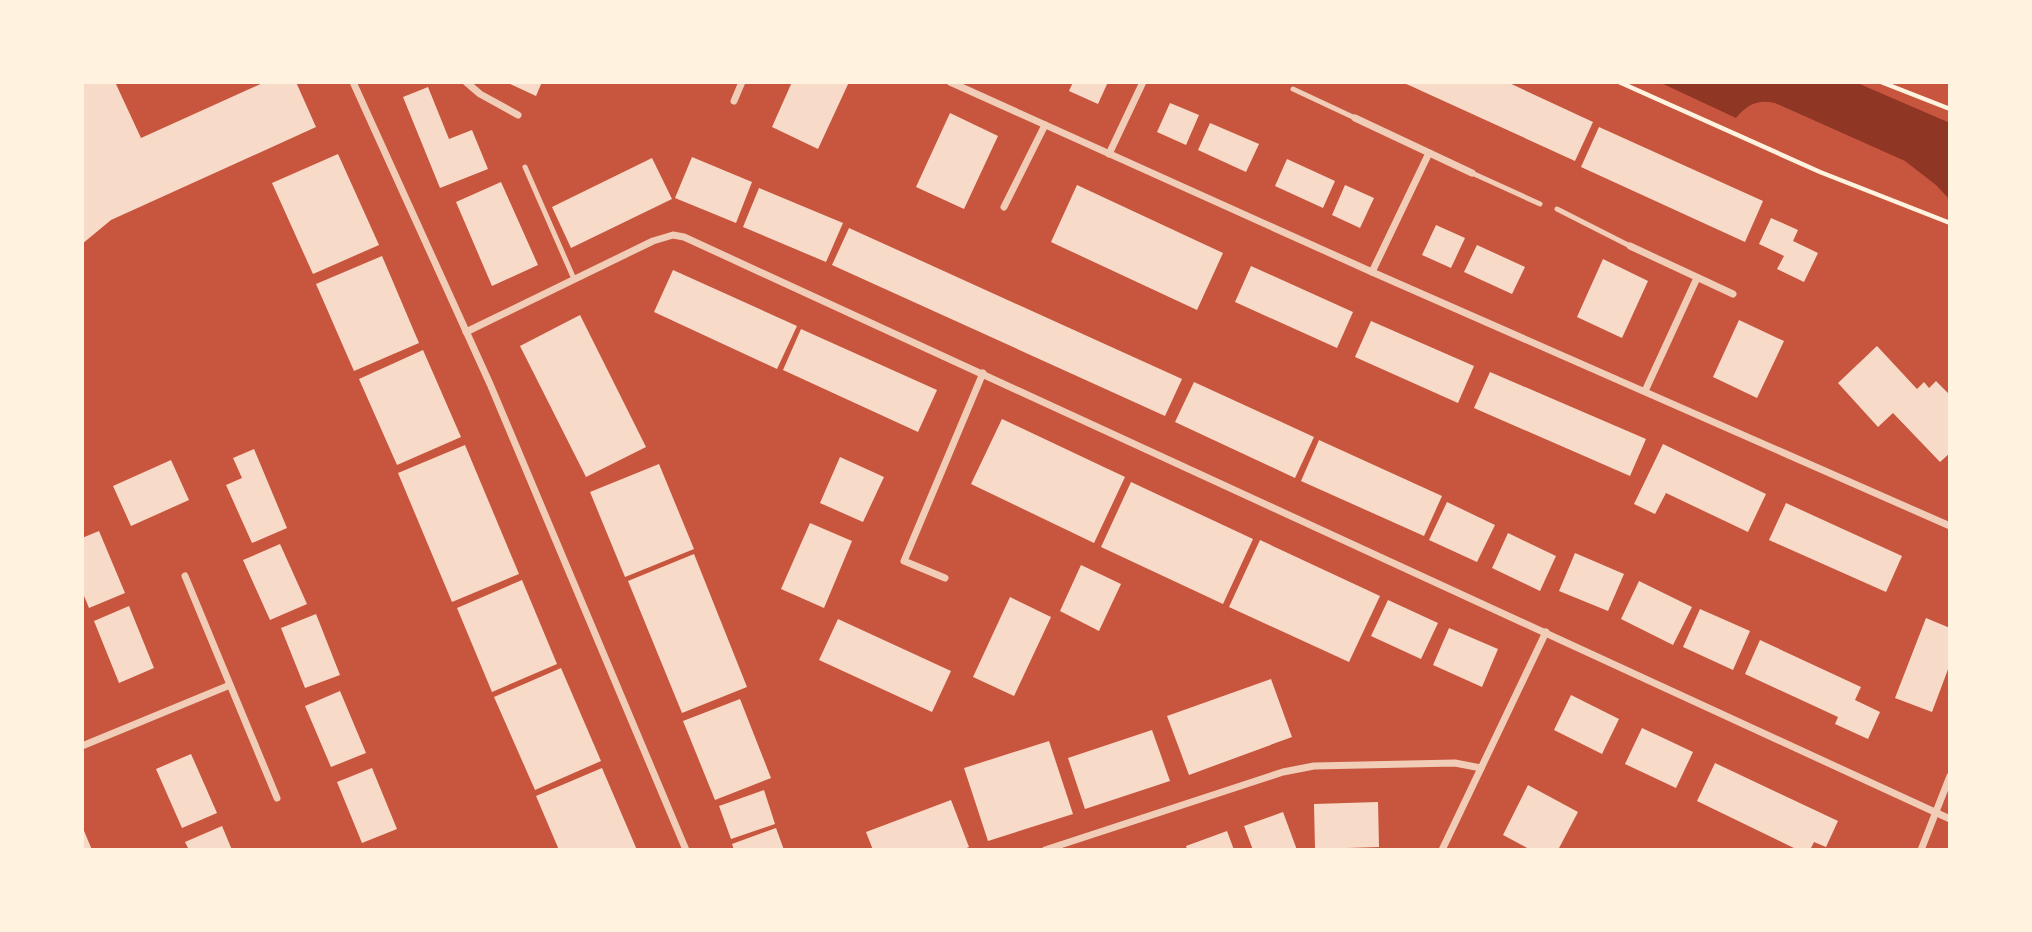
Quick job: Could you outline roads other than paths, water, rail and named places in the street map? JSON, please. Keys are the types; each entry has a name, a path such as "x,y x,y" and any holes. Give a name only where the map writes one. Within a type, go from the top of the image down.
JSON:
{"street":[{"path":"466,82 480,94 518,115"},
{"path":"734,102 742,82"},
{"path":"950,82 1372,272 1950,526"},
{"path":"1109,154 1143,82"},
{"path":"357,84 561,551 686,850"},
{"path":"1355,118 1472,173"},
{"path":"1004,207 1045,125"},
{"path":"1372,272 1429,153"},
{"path":"466,332 653,241 673,235 684,237 1950,820"},
{"path":"1630,246 1733,293"},
{"path":"1645,391 1697,278"},
{"path":"945,578 904,561 983,373"},
{"path":"185,576 277,798"},
{"path":"1441,850 1546,632"},
{"path":"82,746 230,685"},
{"path":"1045,850 1283,772 1327,766 1455,763 1481,768"},
{"path":"1921,850 1950,776"}],"lane":[{"path":"1293,89 1355,118"},
{"path":"525,167 574,279"},
{"path":"1472,173 1540,204"},
{"path":"1557,209 1630,246"}]}
